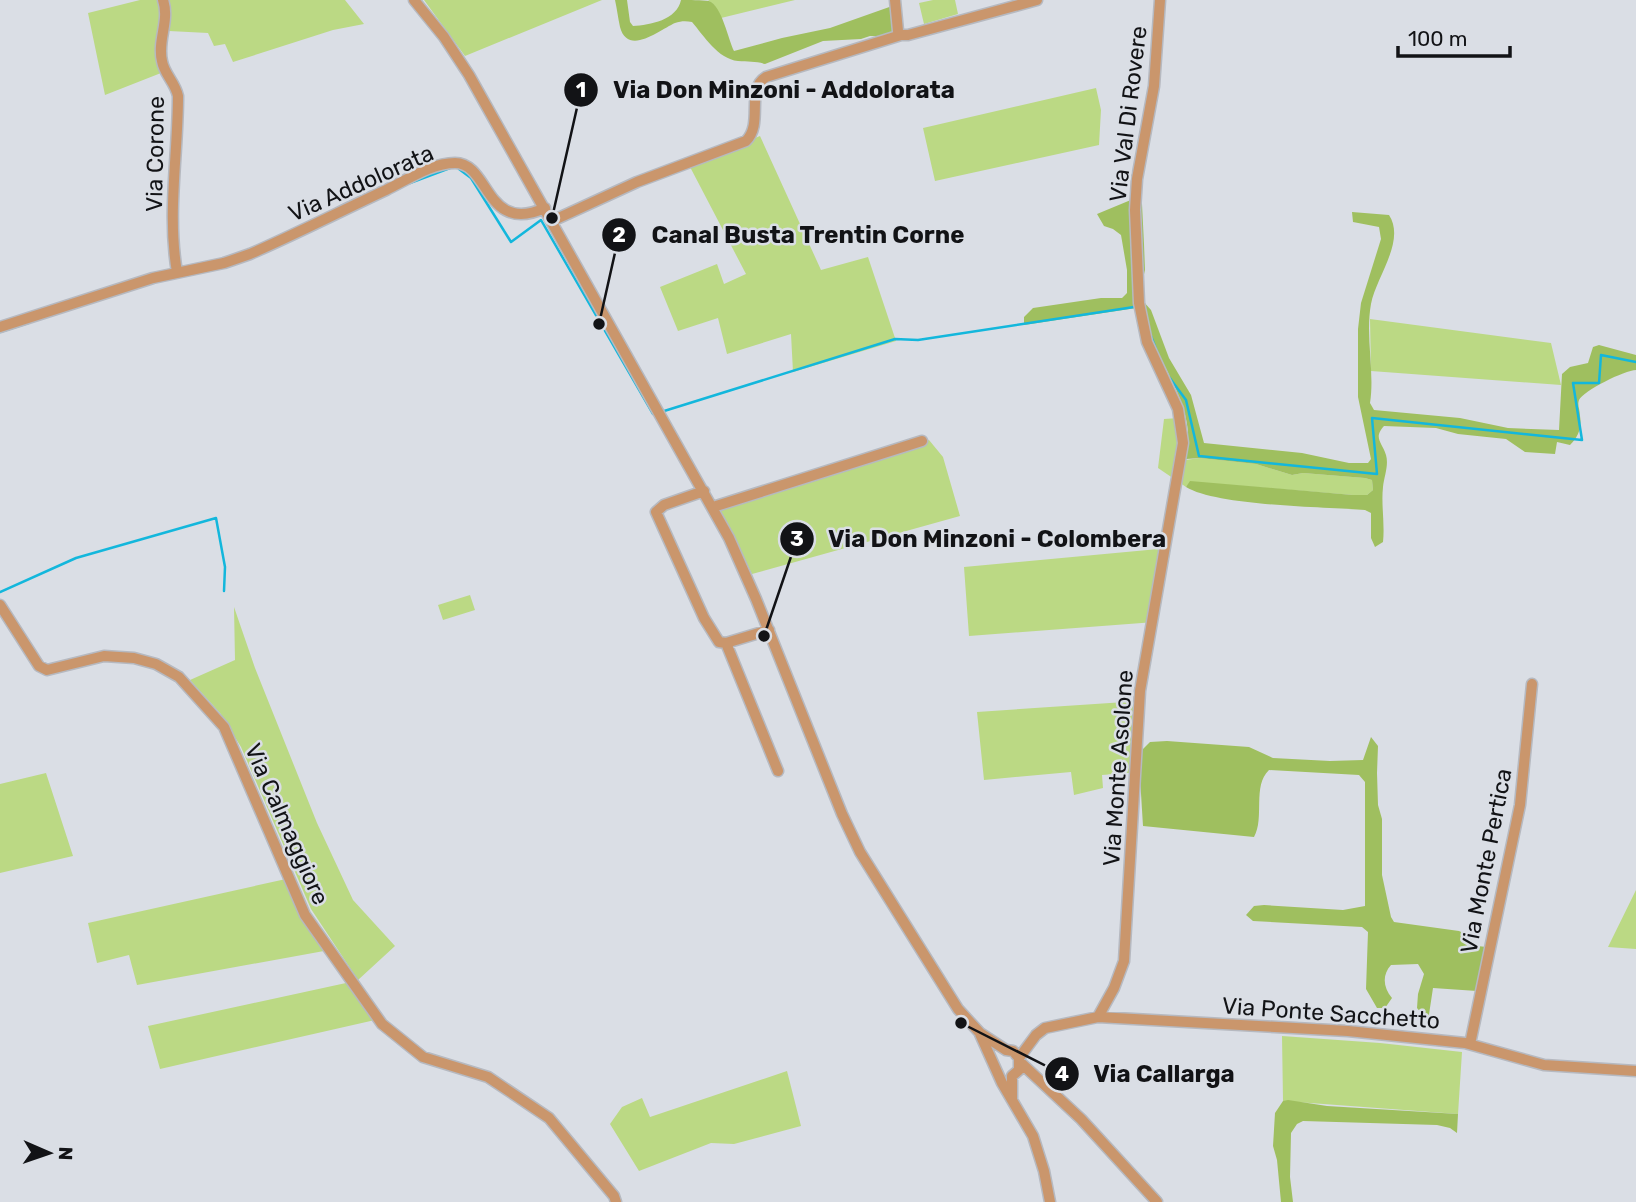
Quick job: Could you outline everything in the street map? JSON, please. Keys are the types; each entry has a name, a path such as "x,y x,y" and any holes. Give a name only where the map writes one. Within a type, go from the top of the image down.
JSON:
{"street":[{"name":"Via Corone","path":"163,0 166,20 162,62 176,85 178,96 172,212 173,251 177,272"},
{"path":"414,0 444,37 469,75 713,507 744,568 829,784 860,852 949,995 980,1034 996,1072 1000,1075 1039,1153 1050,1202"},
{"path":"895,0 898,31 901,35"},
{"path":"552,220 637,182 746,141 755,126 756,88 766,76 901,35 1037,0"},
{"name":"Via Val Di Rovere","path":"1140,317 1135,210 1137,179 1154,86 1160,0"},
{"name":"Via Addolorata","path":"177,272 224,263 250,254 413,176 446,164 458,163 470,169 489,196 510,212 528,214 545,208"},
{"path":"0,327 177,272"},
{"name":"Via Monte Asolone","path":"1098,1017 1119,977 1125,951 1140,691 1183,443 1178,408 1147,342 1140,317"},
{"path":"713,507 922,440"},
{"path":"704,491 664,505 656,512 704,618 719,642 726,643 769,630"},
{"name":"Via Calmaggiore","path":"0,605 39,666 47,670 104,656 134,658 156,664 179,677 224,727 305,915 382,1024 423,1057 488,1077 549,1118 614,1196 616,1202"},
{"path":"726,643 778,771"},
{"name":"Via Monte Pertica","path":"1470,1044 1520,806 1532,684"},
{"name":"Via Ponte Sacchetto","path":"1015,1056 1045,1028 1098,1017 1348,1031 1470,1044 1544,1065 1636,1072"},
{"path":"980,1034 1015,1056 1033,1073 1081,1119 1157,1202"},
{"path":"994,1063 997,1054 1015,1056"},
{"path":"1012,1099 1015,1056"},
{"path":"1000,1075 1033,1073"}],"green space":[{"path":"140,0 160,0 158,55 161,73 105,95 88,13"},
{"path":"166,0 345,0 364,24 333,30 233,62 225,44 214,46 208,33 169,31 170,13"},
{"path":"424,0 602,0 465,56"},
{"path":"615,0 627,0 633,26 655,23 669,17 681,0 709,1 718,9 734,51 830,28 895,5 897,37 870,36 823,41 765,64 738,61 718,51 692,22 677,22 645,38 630,40 624,36 620,27"},
{"path":"708,0 795,0 721,18"},
{"path":"955,0 958,14 924,24 919,3"},
{"path":"1096,88 1101,110 1099,145 935,181 923,128"},
{"path":"760,136 821,270 868,257 896,341 793,372 791,334 727,354 718,318 678,331 660,287 717,264 724,284 746,274 689,165"},
{"path":"1138,197 1142,204 1144,244 1145,270 1141,287 1143,301 1151,310 1169,358 1191,395 1204,443 1302,453 1349,463 1368,463 1371,459 1358,397 1358,329 1361,303 1381,239 1379,227 1353,222 1352,212 1389,215 1393,225 1392,247 1374,293 1369,316 1370,403 1374,410 1460,418 1508,428 1559,430 1562,374 1570,367 1588,363 1593,347 1599,345 1636,355 1636,370 1623,373 1582,396 1578,402 1580,424 1577,435 1570,445 1557,442 1555,454 1525,452 1506,439 1458,434 1436,428 1384,426 1379,434 1387,463 1383,494 1383,542 1375,547 1371,538 1371,513 1365,510 1246,502 1201,493 1186,487 1190,481 1353,495 1367,495 1373,490 1372,480 1365,478 1303,473 1292,475 1256,464 1186,459 1188,431 1185,415 1174,384 1152,339 1143,307 1024,325 1024,317 1033,308 1101,298 1122,298 1127,293 1127,270 1121,235 1104,226 1097,214"},
{"path":"1370,319 1551,343 1561,385 1371,371"},
{"path":"1179,418 1178,461 1200,458 1256,464 1292,475 1303,473 1365,478 1372,480 1373,490 1367,495 1353,495 1191,482 1186,487 1158,468 1164,419"},
{"path":"929,440 943,457 960,516 752,574 719,509"},
{"path":"1169,548 1155,622 969,636 964,567"},
{"path":"470,595 475,610 443,620 438,605"},
{"path":"234,607 255,668 317,823 353,900 395,946 358,980 311,909 241,747 220,713 190,680 235,660"},
{"path":"1140,701 1141,772 1102,775 1103,788 1074,795 1071,772 984,780 977,712"},
{"path":"1371,737 1378,746 1382,875 1391,917 1394,922 1459,931 1472,937 1470,945 1486,947 1477,991 1433,988 1428,1021 1417,1008 1424,974 1418,964 1391,965 1385,981 1392,998 1385,1008 1377,1008 1366,989 1368,932 1362,927 1253,921 1246,915 1254,906 1264,905 1343,910 1365,906 1365,782 1359,775 1269,770 1261,785 1259,821 1254,837 1143,826 1139,761 1142,750 1150,742 1249,747 1273,758 1330,761 1363,760"},
{"path":"46,773 73,856 0,873 0,784"},
{"path":"286,879 311,931 324,951 137,985 129,955 97,963 88,923"},
{"path":"1636,890 1636,949 1608,947"},
{"path":"346,983 375,1020 160,1069 148,1026"},
{"path":"1282,1036 1462,1052 1458,1114 1283,1101"},
{"path":"787,1071 801,1126 734,1144 711,1143 639,1171 610,1124 622,1107 642,1098 650,1117"},
{"path":"1283,1101 1327,1106 1458,1114 1457,1133 1437,1125 1303,1121 1297,1124 1291,1133 1290,1177 1293,1202 1281,1202 1273,1146 1275,1113"}],"waterway":[{"path":"410,183 450,168"},
{"path":"459,169 471,178 511,242 541,220 654,414"},
{"path":"661,412 895,339 918,340 1134,307"},
{"path":"0,332 28,323"},
{"path":"1149,331 1159,357"},
{"path":"1166,373 1186,400 1199,456 1377,474 1372,418 1582,440 1573,383 1599,383 1601,355 1636,362"},
{"path":"0,592 76,558 216,518 225,567 224,591"}],"place":[{"name":"Via Don Minzoni - Addolorata","path":"552,218"},
{"name":"Canal Busta Trentin Corne","path":"599,324"},
{"name":"Via Don Minzoni - Colombera","path":"764,636"},
{"name":"Via Callarga","path":"961,1023"}]}
